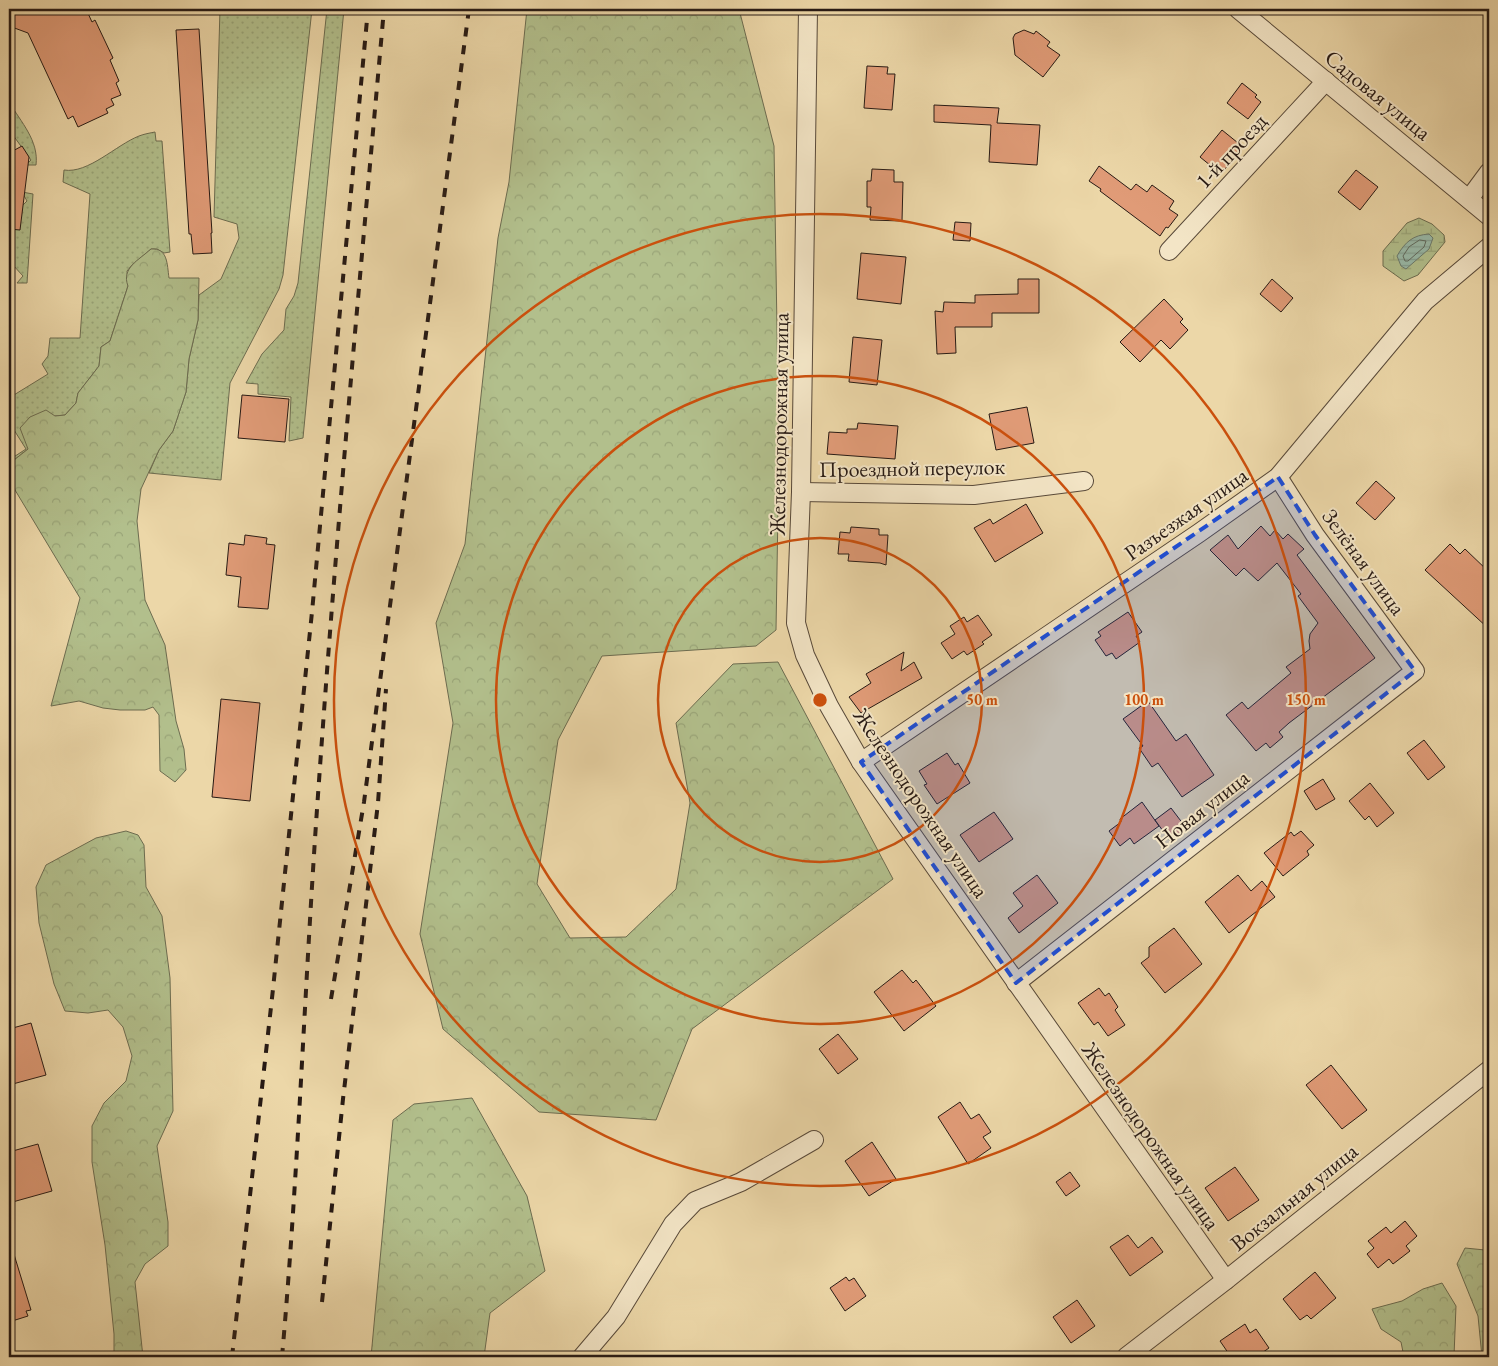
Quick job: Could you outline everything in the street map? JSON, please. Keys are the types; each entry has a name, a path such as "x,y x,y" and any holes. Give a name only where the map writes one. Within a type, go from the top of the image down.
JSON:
{"street":[{"name":"Железнодорожная улица","path":"808,9 801,492 796,623 805,655 829,706 861,762 1226,1280"},
{"name":"Садовая улица","path":"1238,9 1489,216"},
{"name":"1-й проезд","path":"1169,251 1326,81"},
{"path":"1469,198 1489,172"},
{"name":"Разъезжая улица","path":"861,762 1199,533 1278,477 1425,301 1489,247"},
{"name":"Зелёная улица","path":"1278,477 1315,535 1416,671"},
{"name":"Проездной переулок","path":"801,492 974,495 1084,481"},
{"name":"Новая улица","path":"1016,983 1416,671"},
{"name":"Вокзальная улица","path":"1126,1357 1226,1280 1489,1070"},
{"path":"582,1357 616,1317 673,1224 695,1201 741,1182 814,1140"}],"highlighted area":[{"path":"1278,477 1315,535 1415,671 1016,983 861,762"}],"green space":[{"path":"220,9 312,9 283,275 279,289 230,383 221,480 149,473 159,450 173,431 186,392 189,359 198,320 199,295 221,279 239,238 237,224 214,217"},
{"path":"327,9 344,9 303,438 289,441 291,397 258,394 258,384 246,383 262,354 284,330 286,309 294,296 298,283"},
{"path":"527,9 739,9 774,146 779,451 776,630 756,646 602,656 558,740 537,884 570,938 626,937 676,889 690,803 676,723 733,664 778,662 893,879 692,1029 656,1120 539,1112 443,1029 420,934 453,723 436,623 465,544 498,238 509,182"},
{"path":"9,102 32,140 35,148 36,165 26,165 31,160 10,131 13,120 9,119"},
{"path":"155,132 156,141 162,141 170,252 164,253 157,249 151,249 127,271 128,286 110,341 101,347 99,366 78,393 76,403 65,415 55,416 28,449 9,464 9,460 26,449 9,422 9,398 48,374 42,364 48,356 50,338 80,338 90,194 63,182 64,170 83,168 130,140"},
{"path":"22,192 33,194 27,283 17,283 23,276 12,264 16,212 27,201"},
{"path":"1419,218 1432,224 1444,235 1445,242 1418,275 1404,281 1383,266 1383,251 1407,223"},
{"path":"151,249 157,249 164,254 169,278 199,278 198,320 189,359 186,392 173,431 159,450 141,489 137,521 145,600 165,645 176,721 184,749 186,770 175,782 160,771 159,715 153,707 145,710 120,710 103,708 79,701 51,706 80,598 9,480 9,464 28,449 20,428 30,417 46,410 55,416 65,415 76,403 78,393 99,366 101,347 110,341 128,286 126,280 129,269"},
{"path":"126,831 138,835 144,845 146,887 162,916 170,978 173,1111 157,1146 168,1222 168,1246 145,1264 135,1282 143,1357 114,1357 114,1334 105,1245 92,1162 92,1126 104,1103 126,1081 132,1056 123,1027 108,1010 88,1013 65,1011 54,984 39,923 36,887 46,865 96,838"},
{"path":"472,1098 527,1196 545,1271 490,1313 484,1357 371,1357 393,1120 414,1104"},
{"path":"1465,1248 1485,1250 1489,1258 1489,1357 1482,1357 1478,1316 1457,1264"},
{"path":"1442,1283 1456,1306 1454,1356 1404,1357 1401,1342 1381,1329 1372,1309 1402,1301 1423,1289"}],"water":[{"path":"1429,234 1433,238 1429,249 1406,269 1401,266 1397,256 1403,247 1414,238"}],"building":[{"path":"9,9 86,9 92,22 95,20 113,58 110,60 119,81 116,83 121,95 111,99 114,105 106,109 108,113 78,127 73,116 68,119 28,33 9,26"},
{"path":"199,29 212,253 193,254 191,234 189,234 176,30"},
{"path":"1024,30 1034,34 1036,31 1050,42 1047,46 1060,55 1043,77 1015,55 1013,38 1015,34"},
{"path":"867,66 888,67 887,74 895,74 892,110 864,108"},
{"path":"1242,83 1257,95 1255,97 1261,102 1248,119 1227,103"},
{"path":"934,105 999,108 997,123 1040,125 1037,165 989,162 991,125 934,122"},
{"path":"1222,130 1243,147 1221,174 1200,157"},
{"path":"22,146 29,157 20,230 9,229 9,153"},
{"path":"1099,166 1131,190 1136,184 1147,192 1152,185 1174,201 1169,209 1178,215 1160,236 1089,181"},
{"path":"872,169 894,170 894,182 903,182 902,221 870,220 871,207 867,207 867,181 871,181"},
{"path":"1356,170 1378,187 1360,210 1338,192"},
{"path":"955,222 971,223 970,241 953,240"},
{"path":"861,253 906,257 901,304 857,299"},
{"path":"1018,279 1039,279 1039,313 992,313 992,327 955,327 956,353 937,354 935,311 943,312 944,302 975,303 975,295 1018,294"},
{"path":"1272,279 1293,298 1281,312 1260,294"},
{"path":"1164,299 1183,319 1180,322 1188,330 1170,349 1161,340 1140,362 1120,342"},
{"path":"853,337 882,340 877,385 849,382"},
{"path":"242,395 289,399 285,442 238,438"},
{"path":"1027,407 1034,443 996,450 989,414"},
{"path":"858,423 898,426 895,459 827,454 829,432 847,433 847,429 857,429"},
{"path":"1376,481 1395,498 1375,520 1356,503"},
{"path":"1026,504 1043,533 995,562 974,528 990,519 993,524"},
{"path":"1261,526 1270,536 1275,530 1283,539 1288,534 1304,549 1297,555 1375,658 1289,723 1279,732 1283,737 1270,748 1266,743 1256,751 1226,715 1242,702 1248,709 1291,673 1286,667 1310,649 1310,634 1318,623 1298,596 1301,594 1277,563 1258,581 1244,568 1236,576 1210,550 1228,535 1238,549"},
{"path":"851,527 879,529 879,535 888,535 886,565 848,561 849,554 838,554 840,532 850,533"},
{"path":"245,535 267,538 266,544 275,545 268,609 238,607 241,577 226,575 229,543 244,545"},
{"path":"1450,544 1460,554 1465,549 1489,572 1489,629 1425,570"},
{"path":"1128,612 1142,632 1136,636 1140,642 1116,659 1112,653 1106,656 1095,640 1101,636 1098,632"},
{"path":"978,615 992,635 982,642 984,644 967,655 964,651 952,659 941,643 955,634 950,626 964,617 967,622"},
{"path":"904,652 901,671 914,662 922,678 861,713 849,697 871,683 866,674"},
{"path":"221,699 260,703 250,801 212,797"},
{"path":"1148,701 1176,741 1186,734 1214,775 1182,797 1158,763 1152,767 1139,748 1143,746 1123,719"},
{"path":"1424,740 1445,767 1428,780 1407,753"},
{"path":"947,753 955,765 958,763 970,783 937,804 924,785 927,784 919,771"},
{"path":"1323,779 1335,799 1316,810 1304,791"},
{"path":"1370,783 1394,813 1377,827 1369,816 1365,820 1349,801"},
{"path":"1142,802 1159,826 1134,844 1130,838 1120,846 1109,831 1121,822 1120,819"},
{"path":"1171,808 1187,829 1171,842 1155,820"},
{"path":"994,812 1013,839 979,862 960,835"},
{"path":"1301,831 1314,845 1307,851 1309,855 1283,876 1264,853 1291,832 1294,836"},
{"path":"1037,875 1058,903 1019,933 1008,918 1023,906 1013,893"},
{"path":"1238,875 1251,891 1262,881 1275,897 1229,933 1205,902"},
{"path":"1174,928 1202,964 1165,993 1141,963 1149,957 1149,947"},
{"path":"902,970 913,983 916,980 936,1006 904,1031 874,992"},
{"path":"1099,988 1105,996 1109,993 1118,1007 1115,1010 1125,1025 1108,1036 1098,1022 1094,1025 1078,1003"},
{"path":"31,1023 46,1075 9,1085 9,1029"},
{"path":"838,1034 858,1059 838,1074 819,1049"},
{"path":"1331,1065 1367,1110 1342,1129 1306,1085"},
{"path":"960,1102 971,1119 979,1114 991,1132 983,1137 991,1148 968,1164 938,1117"},
{"path":"872,1142 896,1179 869,1196 845,1161"},
{"path":"38,1144 52,1191 9,1203 9,1152"},
{"path":"1235,1167 1259,1200 1228,1221 1205,1188"},
{"path":"1070,1172 1080,1186 1066,1196 1056,1182"},
{"path":"1405,1221 1417,1236 1406,1246 1410,1251 1393,1264 1389,1259 1378,1268 1367,1254 1374,1248 1368,1241 1386,1227 1391,1233"},
{"path":"1128,1235 1138,1248 1152,1237 1163,1252 1130,1276 1110,1247"},
{"path":"13,1251 31,1310 26,1311 28,1316 9,1322 9,1252"},
{"path":"1315,1272 1336,1298 1311,1319 1307,1315 1300,1320 1283,1299"},
{"path":"846,1277 849,1281 854,1278 866,1296 845,1311 830,1288"},
{"path":"1077,1300 1095,1326 1071,1343 1053,1317"},
{"path":"1245,1324 1250,1333 1256,1329 1269,1348 1256,1357 1231,1357 1220,1341"}],"railway":[{"path":"232,1357 312,612 368,9"},
{"path":"282,1357 293,1213 326,684 384,9"},
{"path":"331,999 364,802 469,9"},
{"path":"322,1302 343,1099 378,803 386,689"}]}
